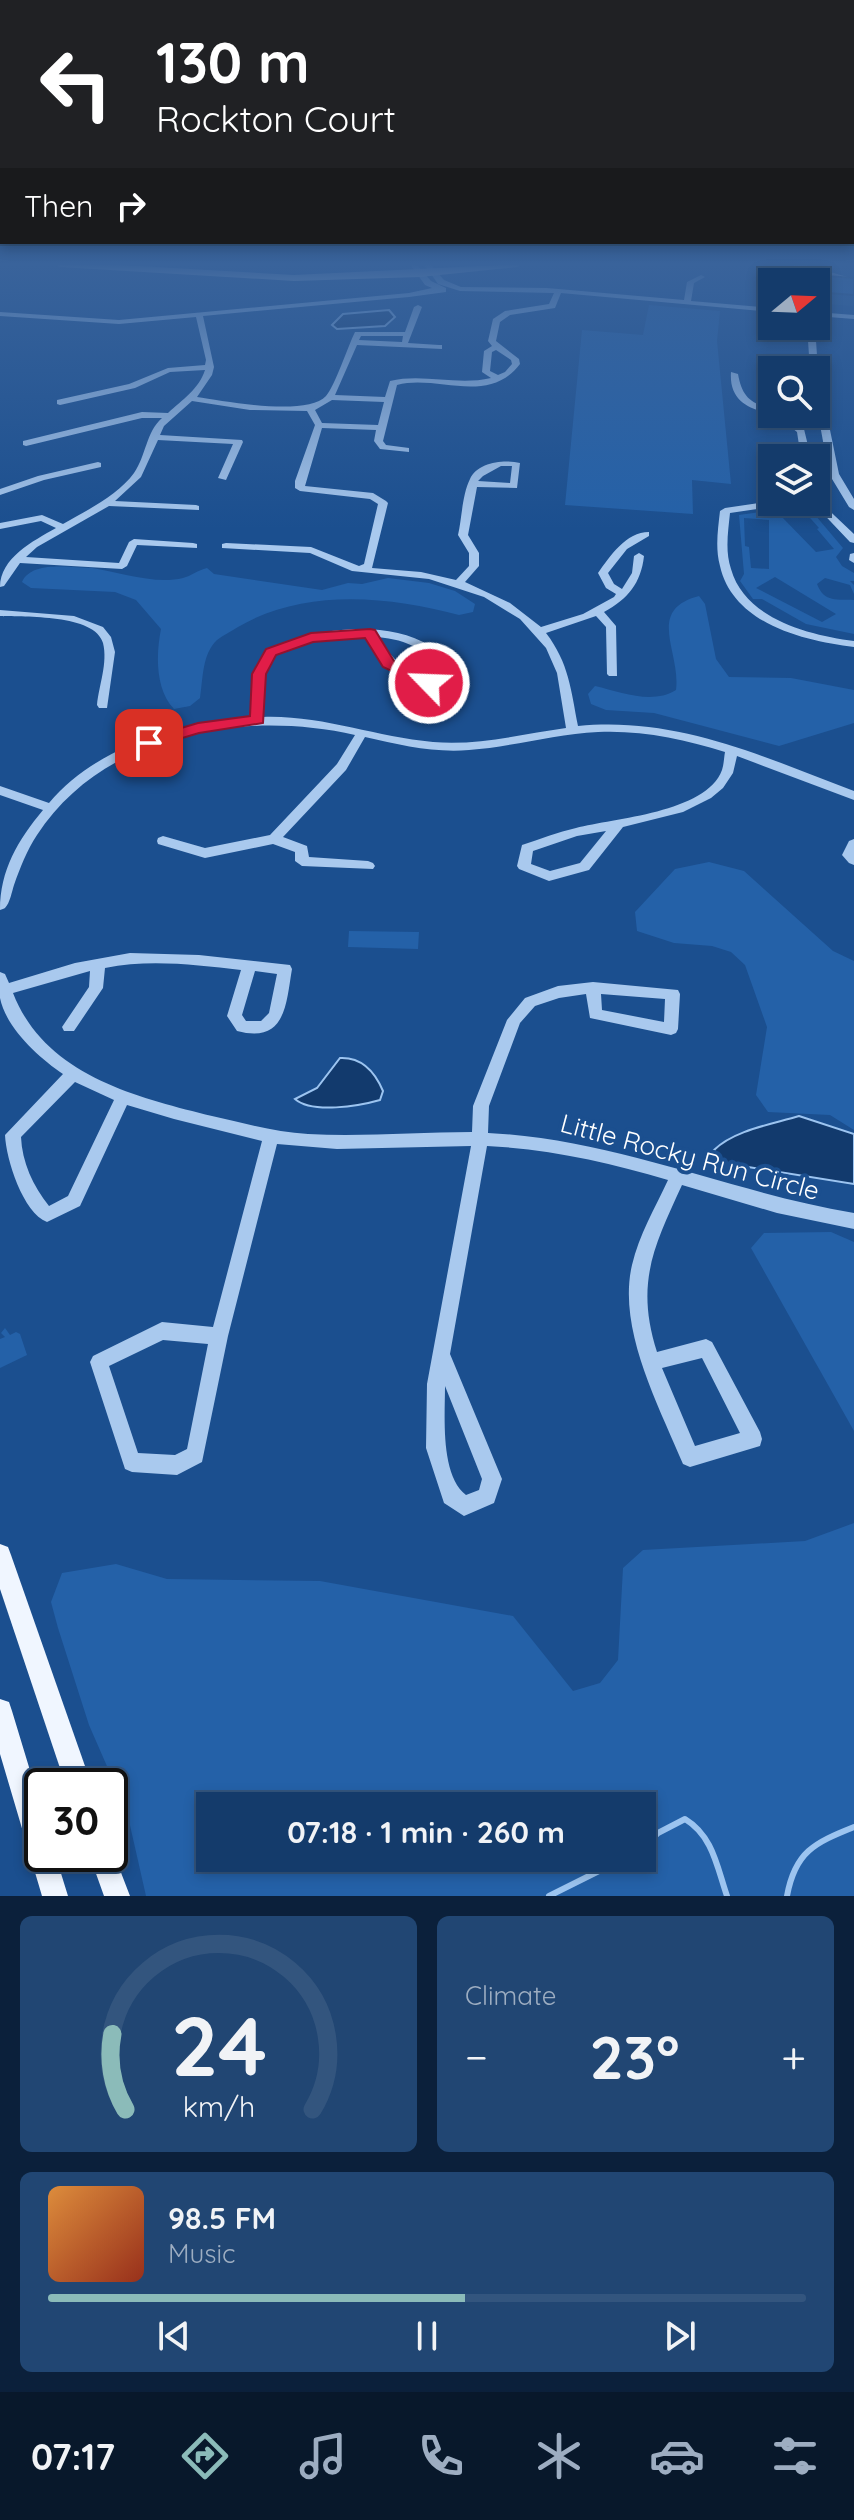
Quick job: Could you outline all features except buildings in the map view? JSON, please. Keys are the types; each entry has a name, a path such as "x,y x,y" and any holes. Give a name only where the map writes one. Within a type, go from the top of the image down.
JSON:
{"main road":[{"path":"0,1555 73,1768"},
{"path":"0,1711 24,1793"},
{"path":"48,1872 55,1896"},
{"path":"108,1872 117,1896"}],"street":[{"path":"0,584 17,560 61,527 107,503 138,475 154,437 168,416 203,384 210,367 207,352"},
{"path":"330,397 349,352"},
{"path":"488,352 486,372 498,379"},
{"path":"406,450 379,445 393,383 474,384 498,379 508,375 516,364 515,359 505,352"},
{"path":"60,402 132,386 168,370 210,367"},
{"path":"734,374 737,395 745,403 758,407"},
{"path":"189,398 250,407 310,409 330,397 387,400"},
{"path":"310,409 319,425 300,488 373,496 383,503 369,565 363,570"},
{"path":"26,443 142,415 168,416"},
{"path":"319,425 381,428"},
{"path":"822,428 834,474 854,507"},
{"path":"154,437 239,442 223,478"},
{"path":"0,492 41,478 98,465"},
{"path":"459,583 474,566 474,553 463,535 473,484"},
{"path":"107,503 196,508"},
{"path":"758,506 725,511 723,529 728,575 720,580 728,591 739,594 781,625 808,636 854,644"},
{"path":"830,515 854,540"},
{"path":"0,526 42,518 61,527"},
{"path":"621,593 610,586 603,573 623,547 646,534"},
{"path":"17,560 122,566 134,542 193,546"},
{"path":"226,546 311,550 363,570 428,575 459,583 499,600 523,617 548,644 560,666 573,731"},
{"path":"537,632 598,612 640,572 639,556"},
{"path":"598,612 611,626 613,674"},
{"path":"0,613 76,619 96,624 107,637 103,705"},
{"path":"257,720 259,674 271,652 311,638 370,633 405,637 425,647 445,666 447,681 429,683 402,673 389,664 370,633"},
{"path":"0,905 27,842 51,808 103,766 149,743 198,728 257,720 309,722 424,746 467,747 573,731 618,728 662,731 732,748 854,796"},
{"path":"274,839 342,767 362,733"},
{"path":"619,824 584,867 549,876 524,866 527,848 576,832 685,807 708,795 727,773 732,748"},
{"path":"0,790 51,808"},
{"path":"163,841 205,853 274,839 302,849 302,861 368,866"},
{"path":"854,844 849,855 854,860"},
{"path":"2,985 146,958 250,965 285,969 276,1016 264,1027 242,1027 234,1016 250,965"},
{"path":"69,1027 96,988 98,965"},
{"name":"Little Rocky Run Circle","path":"2,985 17,1023 33,1042 73,1074 123,1097 271,1137 372,1142 480,1138 592,1152 795,1212 854,1221"},
{"path":"442,1355 492,1479 487,1496 464,1506 451,1496 435,1448 436,1384 480,1138 481,1106 514,1020 530,1002 558,992 593,988 673,994 671,1029 595,1014 593,988"},
{"path":"73,1074 13,1135 13,1147 38,1207 47,1215 74,1201 123,1097"},
{"path":"219,1336 162,1331 99,1362 132,1462 177,1465 195,1455 219,1336 271,1137"},
{"path":"652,1362 706,1348 753,1439 690,1457 645,1345 639,1310 639,1271 678,1175"}],"shaded area":[{"path":"580,352 718,352 731,484 692,480 693,514 565,505"},
{"path":"758,512 758,516 781,516 816,552 834,549 808,516 816,516 843,548 836,557 842,566 854,573 854,581 850,581 854,585 854,594 850,585 825,578 817,584 828,597 854,600 854,634 806,624 762,599 753,599 740,581 744,574 739,515","holes":["744,518 769,520 769,569 751,568 749,547 745,546","775,577 836,614 822,622 756,588"]},
{"path":"43,568 92,568 172,580 207,568 214,574 322,590 388,578 429,583 455,591 475,604 473,612 459,615 404,603 347,599 290,606 264,615 217,640 208,652 200,698 190,706 174,709 160,681 158,649 161,629 136,600 115,592 31,588 22,582 27,575"},
{"path":"699,596 705,604 716,659 729,677 791,678 854,690 854,723 779,746 654,713 606,710 591,704 588,694 595,686 647,697 676,690 669,622 673,611 683,602"},
{"path":"709,862 744,871 833,951 854,961 854,1130 830,1115 768,1112 756,1095 767,1027 745,965 731,952 712,946 674,943 637,931 635,912 675,869"},
{"path":"349,931 419,932 418,949 348,947"},
{"path":"340,1058 355,1060 372,1072 383,1091 380,1100 324,1107 303,1104 295,1099 317,1088"},
{"path":"799,1116 854,1134 854,1184 729,1164 718,1158 714,1150 732,1137"},
{"path":"831,1232 854,1242 854,1431 751,1248 764,1233"},
{"path":"5,1328 10,1335 20,1334 27,1355 0,1368 0,1339 5,1337 1,1333"},
{"path":"854,1523 854,1896 146,1896 128,1816 128,1768 108,1768 89,1725 51,1602 62,1573 116,1564 167,1579 320,1581 513,1616 573,1691 600,1683 618,1660 623,1568 643,1550 805,1541"}],"waterway":[{"path":"656,1835 685,1819 694,1826 708,1843 727,1896"},
{"path":"787,1896 795,1869 808,1851 854,1827"},
{"path":"549,1896 597,1872"}],"route":[{"path":"149,743 198,728 257,720 259,674 271,652 311,638 370,633 389,664 402,673 429,683"}]}
